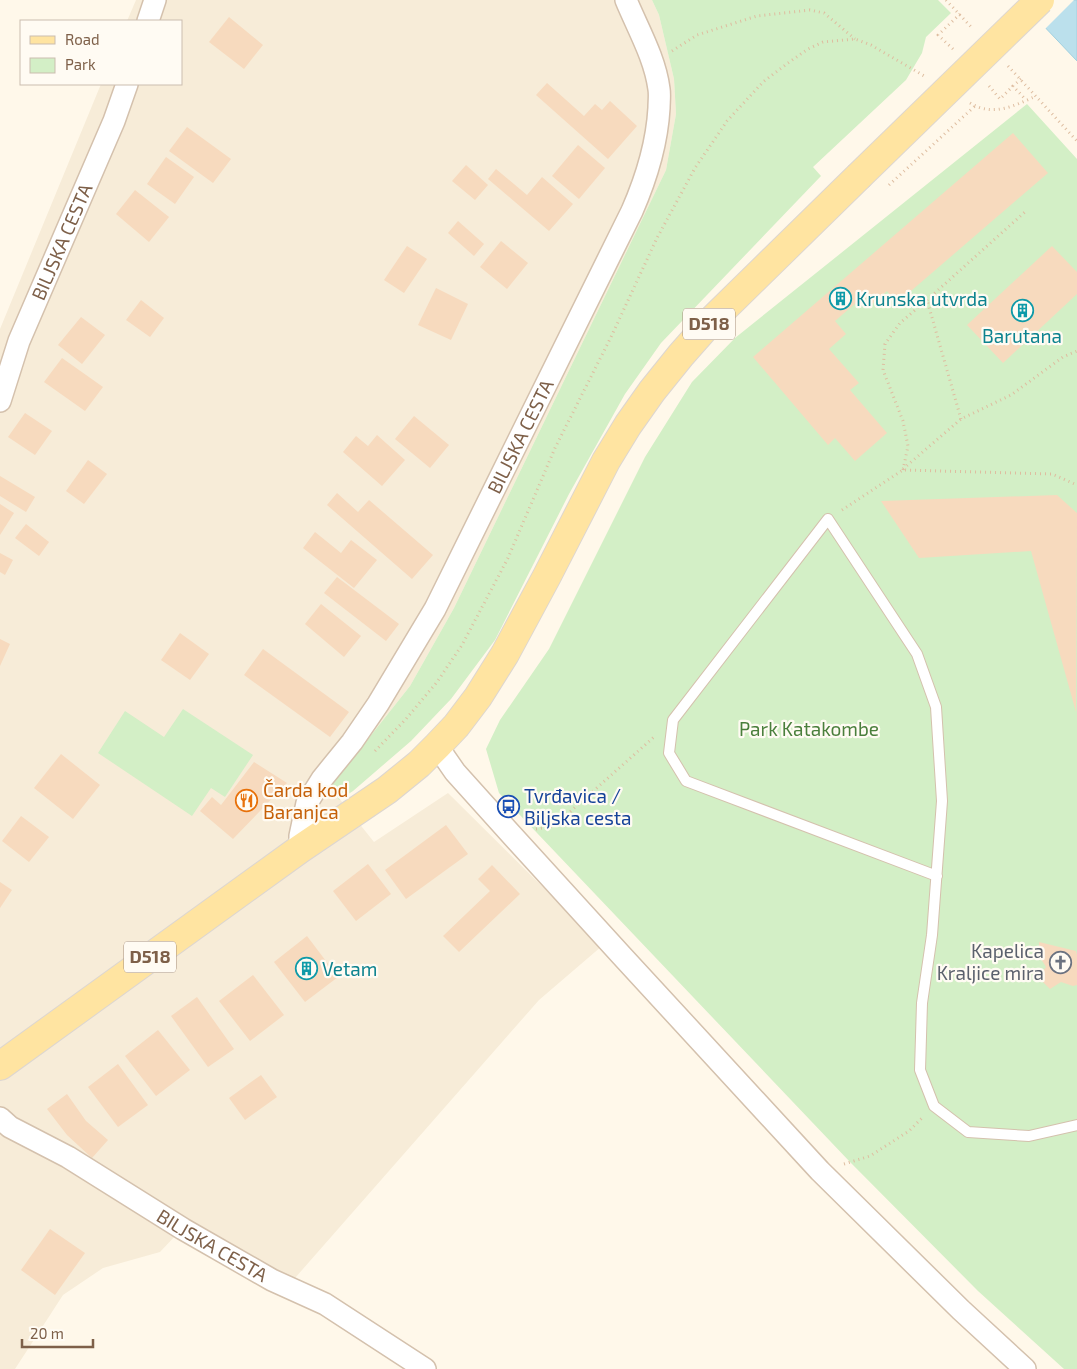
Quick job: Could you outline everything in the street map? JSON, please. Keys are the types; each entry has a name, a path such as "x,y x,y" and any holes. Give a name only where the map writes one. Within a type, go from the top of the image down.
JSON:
{"main road":[{"name":"D518","path":"0,1066 300,849 387,790 419,764 437,746 456,726 478,697 505,654 548,576 606,461 652,391 681,355 711,321 1040,0"}],"street":[{"path":"148,20 155,0"},
{"name":"BILJSKA CESTA","path":"300,849 300,836 307,804 322,779 352,742 378,704 435,609 632,212 643,185 654,147 660,91 653,63 626,0"},
{"name":"BILJSKA CESTA","path":"0,401 19,341 114,121 127,85"},
{"path":"437,746 456,772 509,832 820,1171 961,1310 1025,1369"},
{"name":"BILJSKA CESTA","path":"0,1118 10,1127 68,1157 183,1229 264,1275 325,1304 424,1369"}],"lane":[{"path":"937,876 686,781 669,753 673,720 828,519 916,654 936,707 942,800 937,876 932,935 922,1003 920,1070 934,1106 968,1132 1029,1136 1077,1124"}],"path":[{"path":"653,63 697,35 757,16 810,10 824,13 855,39 889,54 930,79"},
{"path":"955,51 938,34 960,14"},
{"path":"372,755 437,682 462,645 508,558 555,448 611,337 657,238 695,168 726,121 763,82 808,49 823,42 855,39"},
{"path":"983,80 1000,99 1021,79"},
{"path":"1013,86 1026,100"},
{"path":"968,102 987,109 999,110 1010,108 1036,96 1077,141"},
{"path":"907,169 976,106"},
{"path":"903,470 908,446 903,421 882,370 885,344 900,322 1026,211"},
{"path":"927,300 961,419"},
{"path":"828,519 903,470 961,419 1011,395 1063,356 1077,351"},
{"path":"903,470 1052,474 1077,486"},
{"path":"509,832 554,826 673,720"},
{"path":"820,1171 870,1156 909,1131 934,1106"}],"shaded area":[{"path":"136,0 652,0 659,15 674,79 676,114 666,170 454,608 410,686 330,787 374,842 448,793 602,946 539,1000 281,1294 177,1234 160,1252 103,1268 63,1295 15,1369 0,1369 0,329 101,85 182,85 182,20 127,20"}],"green space":[{"path":"652,0 938,0 951,13 926,37 922,53 906,80 813,167 821,176 661,343 625,394 569,494 495,640 451,699 411,741 353,791 339,800 330,787 410,686 454,608 666,170 676,114 674,79 659,15"},
{"name":"Park Katakombe","path":"1027,104 1077,159 1077,1369 1064,1369 978,1291 850,1162 499,793 486,749 500,720 549,649 645,457 692,382 735,338"},
{"path":"183,709 253,755 225,797 211,788 192,816 98,753 125,711 164,737"}],"water":[{"path":"1019,0 1077,0 1077,61"}],"pier":[{"path":"1017,0 1074,0 1044,30"}],"building":[{"path":"229,17 263,45 244,69 209,42"},
{"path":"547,83 584,116 595,104 602,110 610,101 637,126 608,159 536,95"},
{"path":"187,127 231,159 213,183 169,151"},
{"name":"Krunska utvrda","path":"1013,133 1048,173 897,303 887,291 872,304 864,296 835,321 846,334 829,349 859,383 850,390 887,433 855,461 835,438 828,445 753,357"},
{"path":"578,145 605,168 579,199 552,176"},
{"path":"166,157 194,177 175,204 147,184"},
{"path":"466,165 488,185 475,200 452,181"},
{"path":"496,169 527,195 542,177 573,204 549,231 488,179"},
{"path":"135,190 169,217 149,242 116,214"},
{"path":"458,221 484,244 474,256 448,233"},
{"path":"501,241 528,263 507,289 480,267"},
{"path":"407,246 427,259 404,293 384,280"},
{"name":"Barutana","path":"1052,246 1077,272 1077,294 1003,363 967,325"},
{"path":"436,288 468,304 451,340 418,325"},
{"path":"141,300 164,318 150,337 126,320"},
{"path":"81,317 105,335 82,364 58,345"},
{"path":"62,358 103,387 85,411 44,382"},
{"path":"25,413 52,431 35,455 8,437"},
{"path":"414,416 449,445 430,468 395,439"},
{"path":"377,435 405,460 382,486 343,452 356,436 368,446"},
{"path":"88,460 107,474 84,504 66,491"},
{"path":"0,476 35,497 26,512 0,496"},
{"path":"337,493 358,512 369,500 433,555 412,579 327,505"},
{"path":"1057,495 1077,513 1076,712 1031,551 919,558 881,501"},
{"path":"0,504 14,513 0,535"},
{"path":"26,524 49,542 39,556 15,538"},
{"path":"315,532 341,553 351,540 377,560 354,588 303,548"},
{"path":"0,553 13,560 5,575 0,572"},
{"path":"337,577 399,624 386,641 324,593"},
{"path":"321,604 361,636 344,657 305,624"},
{"path":"180,633 209,654 190,680 161,660"},
{"path":"0,639 10,644 0,666"},
{"path":"263,649 349,712 330,737 244,675"},
{"path":"61,754 100,785 73,819 34,788"},
{"name":"Čarda kod Baranjca","path":"254,762 287,783 233,839 200,811 212,797 221,805"},
{"path":"21,816 49,837 29,862 2,841"},
{"path":"446,825 468,854 406,899 385,870"},
{"path":"368,864 391,894 356,921 333,891"},
{"path":"492,865 520,894 459,952 443,936 490,891 478,879"},
{"path":"0,882 12,890 0,908"},
{"name":"Vetam","path":"307,936 338,977 305,1002 274,962"},
{"name":"Kapelica Kraljice mira","path":"1039,942 1076,951 1077,985 1073,986 1061,982 1050,989 1038,977 1046,967 1039,956"},
{"path":"253,975 284,1015 250,1041 219,1001"},
{"path":"197,997 234,1049 208,1067 171,1016"},
{"path":"158,1030 190,1070 156,1096 125,1056"},
{"path":"118,1064 148,1105 118,1127 88,1087"},
{"path":"261,1075 277,1097 245,1120 229,1098"},
{"path":"67,1094 86,1121 108,1140 92,1158 67,1135 47,1109"},
{"path":"50,1229 85,1253 55,1295 21,1270"}],"place":[{"name":"Krunska utvrda","path":"840,299"},
{"name":"Barutana","path":"1022,310"},
{"name":"Čarda kod Baranjca","path":"247,801"},
{"name":"Tvrđavica / Biljska cesta","path":"508,807"},
{"name":"Kapelica Kraljice mira","path":"1060,962"},
{"name":"Vetam","path":"306,969"}]}
